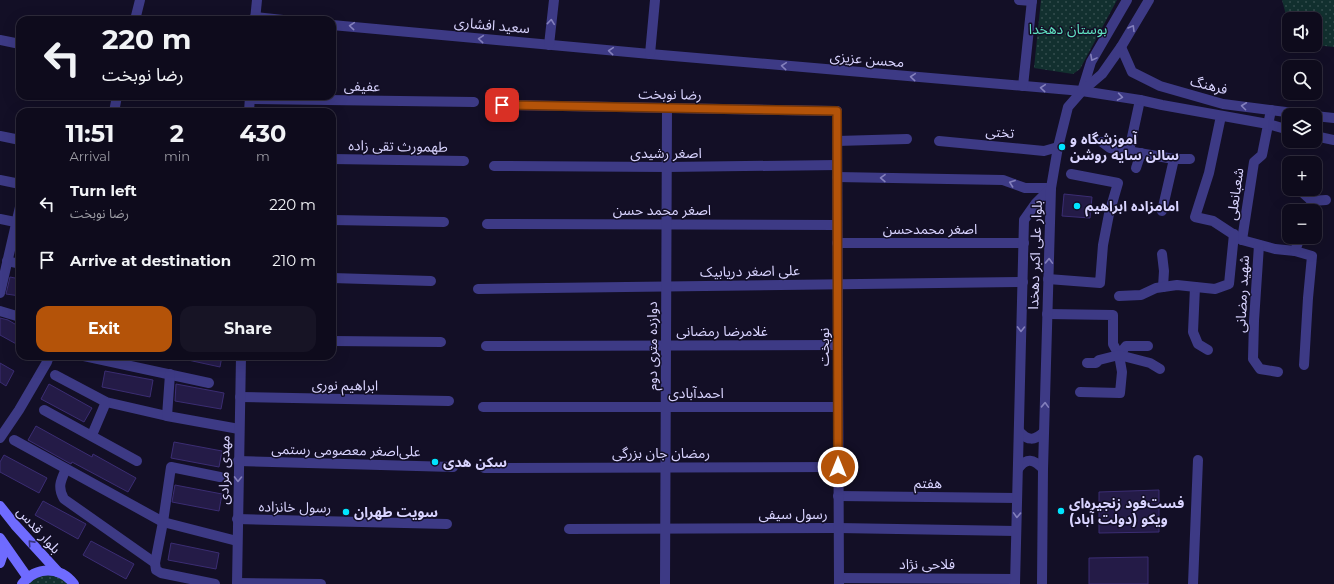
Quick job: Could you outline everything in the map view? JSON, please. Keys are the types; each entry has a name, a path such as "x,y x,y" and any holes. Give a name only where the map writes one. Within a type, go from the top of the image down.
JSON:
{"main road":[{"name":"بلوار قدس","path":"0,506 58,572 65,575 74,584"},
{"path":"0,538 23,582 42,571 50,570 58,572"},
{"path":"0,545 2,554 0,563"}],"street":[{"path":"136,16 140,0"},
{"path":"255,16 257,0"},
{"path":"549,45 554,0"},
{"path":"650,54 655,0"},
{"path":"1019,0 1032,1 1023,86"},
{"path":"1082,91 1091,62 1127,0"},
{"path":"837,177 1003,180 1025,188 1051,188 1058,147 1068,107 1082,91 1102,74 1121,47 1149,0"},
{"name":"سعید افشاری","path":"336,25 650,54"},
{"path":"0,40 16,43"},
{"name":"فرهنگ","path":"1121,47 1132,72 1160,86 1223,104 1282,111"},
{"name":"محسن عزیزی","path":"650,54 1082,91"},
{"name":"فرهنگ","path":"1082,91 1140,100 1268,124 1282,128"},
{"name":"عفیفی","path":"336,99 474,102"},
{"path":"1129,151 1140,100"},
{"name":"رضا نوبخت","path":"502,105 837,111"},
{"name":"دوازده متری دوم","path":"665,584 667,108"},
{"name":"شعبانعلی","path":"1195,288 1215,289 1229,284 1254,162 1262,155 1271,110"},
{"name":"نوبخت","path":"837,111 839,581"},
{"path":"1221,116 1209,172 1196,218 1213,221 1238,237 1259,245"},
{"path":"1322,117 1334,118"},
{"path":"0,136 16,139"},
{"path":"1322,137 1334,140"},
{"path":"837,141 907,139"},
{"name":"تختی","path":"939,141 1044,150 1058,147"},
{"path":"1102,142 1110,148 1174,159 1190,159"},
{"path":"1136,168 1141,153"},
{"name":"طهمورث تقی زاده","path":"336,159 464,161"},
{"path":"1162,211 1174,159"},
{"name":"اصغر رشیدی","path":"494,166 667,167 837,165"},
{"path":"1048,279 1100,282 1103,245 1109,214 1118,183 1071,174"},
{"path":"0,180 16,183"},
{"name":"بلوار علی اکبر دهخدا","path":"1015,582 1024,220 1036,203 1051,188"},
{"name":"بلوار علی اکبر دهخدا","path":"1042,584 1043,469 1051,188"},
{"path":"1306,196 1312,201 1326,200"},
{"path":"0,218 16,222"},
{"path":"336,220 444,222"},
{"name":"اصغر محمد حسن","path":"487,224 837,225"},
{"path":"0,293 16,230"},
{"name":"اصغر محمدحسن","path":"837,243 1024,243"},
{"path":"1296,251 1298,244"},
{"name":"شهید رمضانی","path":"1278,372 1260,369 1254,359 1254,321 1259,245 1275,249 1296,251 1312,256 1304,365"},
{"path":"1162,254 1164,271 1163,287"},
{"path":"7,262 16,263"},
{"path":"336,278 431,281"},
{"name":"علی اصغر دریابیک","path":"478,289 1023,282"},
{"path":"1119,296 1141,295 1156,288 1176,285 1195,288 1193,332 1198,344 1208,350"},
{"path":"0,311 16,316"},
{"path":"1047,314 1113,315 1113,344 1119,355 1122,372 1120,393 1080,392"},
{"path":"336,341 440,342"},
{"name":"غلامرضا رمضانی","path":"486,346 838,344"},
{"path":"1119,355 1126,346 1148,346"},
{"path":"1087,363 1096,363 1099,360 1119,355 1150,363 1160,369"},
{"path":"0,438 19,410 48,360"},
{"path":"103,360 209,383"},
{"name":"مهدی مرادی","path":"237,583 240,360"},
{"path":"167,416 170,374"},
{"path":"55,375 106,402 167,416 239,429"},
{"name":"ابراهیم نوری","path":"240,397 449,402"},
{"path":"92,435 106,402"},
{"name":"احمدآبادی","path":"483,407 838,407"},
{"path":"44,410 137,461"},
{"path":"1019,431 1025,437 1031,439 1038,438 1044,432"},
{"path":"14,440 163,522 237,541"},
{"path":"1018,469 1022,463 1030,460 1038,462 1043,469"},
{"path":"1193,584 1198,460"},
{"name":"علی‌اصغر معصومی رستمی","path":"238,461 453,467"},
{"path":"215,584 161,573 156,570 155,563 171,467 220,477"},
{"name":"رمضان جان بزرگی","path":"484,468 838,467"},
{"path":"66,469 60,484 60,492 64,499 155,563"},
{"name":"هفتم","path":"838,496 1017,498"},
{"name":"رسول خانزاده","path":"238,519 447,524"},
{"name":"رسول سیفی","path":"569,529 838,528 1016,531"},
{"name":"فلاحی نژاد","path":"839,581 1015,582"},
{"path":"237,583 321,584"}],"green space":[{"name":"بوستان دهخدا","path":"1041,0 1117,0 1080,69 1073,74 1034,68"},
{"path":"1282,0 1334,0 1334,47 1322,46 1322,12 1285,12"},
{"path":"38,575 56,575 69,584 27,584"}],"building":[{"name":"امامزاده ابراهیم","path":"1064,194 1092,197 1090,218 1062,216"},
{"path":"10,277 16,278 16,295 6,294"},
{"path":"0,318 8,320 16,325 16,344 0,335"},
{"path":"188,360 221,360 220,367"},
{"path":"0,363 14,371 6,386 0,382"},
{"path":"105,371 153,380 150,397 102,387"},
{"path":"49,384 92,408 84,422 41,399"},
{"path":"176,384 224,393 221,409 175,401"},
{"path":"36,426 92,457 93,454 136,478 128,492 72,462 71,464 28,440"},
{"path":"174,442 222,451 219,467 171,458"},
{"path":"4,455 47,478 39,493 0,472 0,462"},
{"path":"175,485 222,494 219,511 172,502"},
{"path":"1159,490 1159,532 1099,533 1099,492"},
{"path":"43,501 86,524 78,539 35,515"},
{"path":"91,541 134,564 126,579 83,555"},
{"path":"171,543 219,553 216,569 168,560"},
{"path":"1148,557 1148,584 1089,584 1089,558"}],"place":[{"name":"آموزشگاه و سالن سایه روشن","path":"1062,147"},
{"name":"امامزاده ابراهیم","path":"1077,206"},
{"name":"سكن هدى","path":"435,462"},
{"name":"فست‌فود زنجیره‌ای ویکو (دولت آباد)","path":"1061,511"},
{"name":"سويت طهران","path":"346,512"}],"route":[{"path":"502,105 837,111 838,467"}]}
